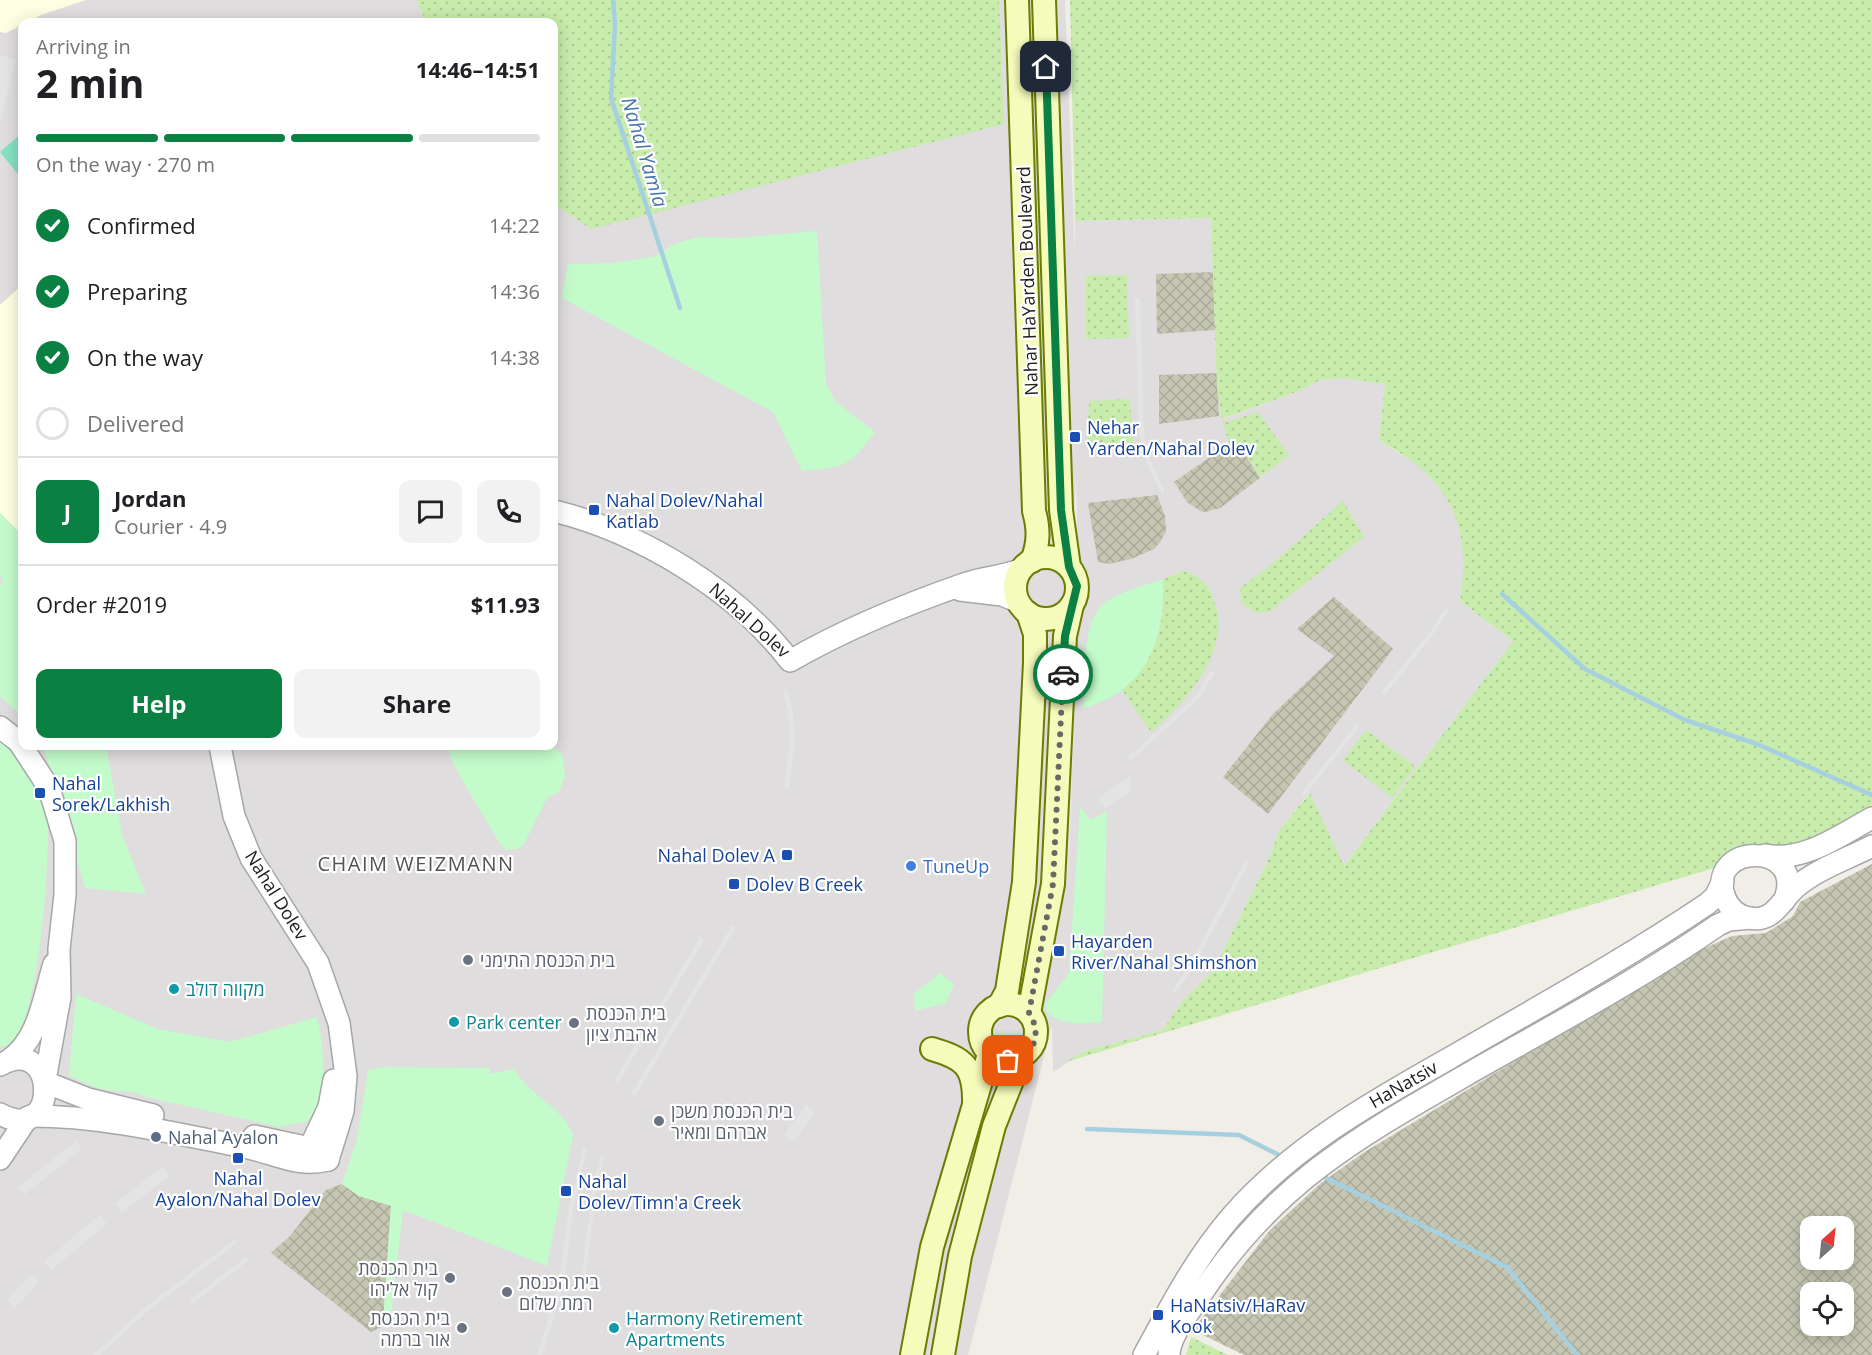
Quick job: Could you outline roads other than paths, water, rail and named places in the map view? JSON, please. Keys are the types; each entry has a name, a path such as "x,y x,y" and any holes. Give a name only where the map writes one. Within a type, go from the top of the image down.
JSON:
{"main road":[{"name":"Nahar HaYarden Boulevard","path":"1017,0 1034,511 1038,526 1038,541 1027,565"},
{"name":"Nahar HaYarden Boulevard","path":"1044,0 1061,510 1069,567"},
{"path":"999,1006 1007,992 1024,882 1035,654 1035,634 1023,607 1016,583 1027,565 1054,558 1069,567 1077,586 1064,646 1053,884 1029,1013"},
{"path":"1023,607 1036,617 1051,618 1060,615 1072,605"},
{"path":"943,1355 960,1256 989,1148 1021,1058 1031,1049 1036,1037 1035,1024 1029,1013 1012,1004 999,1006 989,1011 980,1028 981,1041 989,1054 1004,1060 1021,1058"},
{"path":"932,1050 959,1059 965,1064 973,1082 974,1110"},
{"path":"912,1355 932,1247 989,1054"}],"street":[{"name":"Nahal Dolev","path":"558,513 633,541 713,585 776,642 790,661 857,626 947,590 1027,565"},
{"name":"Nahal Dolev","path":"947,590 978,591 1011,597 1023,607"},
{"path":"0,727 18,740"},
{"path":"0,1159 29,1117 44,1102 45,1081 60,997 59,950 66,868 64,841 56,806 49,788 25,750"},
{"name":"Nahal Dolev","path":"221,750 234,816 251,858 318,963 339,1023 346,1076 343,1111 328,1161 306,1157 329,1107 340,1041"},
{"path":"1872,818 1802,854 1780,858 1750,854 1741,857 1729,867 1723,881 1723,891 1729,905 1736,912 1750,918 1770,915 1794,888 1872,846"},
{"path":"1765,855 1778,864 1784,872 1788,886 1784,901"},
{"name":"HaNatsiv","path":"1144,1355 1177,1291 1212,1240 1252,1195 1295,1155 1365,1106 1649,944 1707,904 1715,897 1723,881"},
{"name":"HaNatsiv","path":"1169,1355 1169,1347 1191,1310 1231,1252 1285,1194 1330,1157 1376,1127 1660,964 1718,925 1729,920 1750,918"},
{"path":"4,1063 19,1054 31,1039 59,950"},
{"path":"4,1063 27,1062 38,1069 45,1081 88,1099 306,1157"},
{"path":"0,1114 12,1119 29,1117 112,1122 306,1157"}],"waterway":[{"name":"Nahal Yamla","path":"613,0 615,25 611,98 680,308"},
{"path":"1502,594 1585,669 1685,720 1757,744 1872,795"},
{"path":"1087,1129 1239,1135 1283,1157"},
{"path":"1320,1175 1507,1267 1577,1355"}],"place":[{"name":"Nehar Yarden/Nahal Dolev","path":"1075,437"},
{"name":"Nahal Dolev/Nahal Katlab","path":"594,510"},
{"name":"Nahal Sorek/Lakhish","path":"40,793"},
{"name":"Nahal Dolev A","path":"787,855"},
{"name":"TuneUp","path":"911,866"},
{"name":"Dolev B Creek","path":"734,884"},
{"name":"Hayarden River/Nahal Shimshon","path":"1059,951"},
{"name":"בית הכנסת התימני","path":"468,960"},
{"name":"מקווה דולב","path":"174,989"},
{"name":"Park center","path":"454,1022"},
{"name":"בית הכנסת אהבת ציון","path":"574,1023"},
{"name":"בית הכנסת משכן אברהם ומאיר","path":"659,1121"},
{"name":"Nahal Ayalon","path":"156,1137"},
{"name":"Nahal Ayalon/Nahal Dolev","path":"238,1158"},
{"name":"Nahal Dolev/Timn'a Creek","path":"566,1191"},
{"name":"בית הכנסת קול אליהו","path":"450,1278"},
{"name":"בית הכנסת רמת שלום","path":"507,1292"},
{"name":"HaNatsiv/HaRav Kook","path":"1158,1315"},
{"name":"בית הכנסת אור ברמה","path":"462,1328"},
{"name":"Harmony Retirement Apartments","path":"614,1328"}],"district":[{"name":"CHAIM WEIZMANN","path":"416,863"}]}
